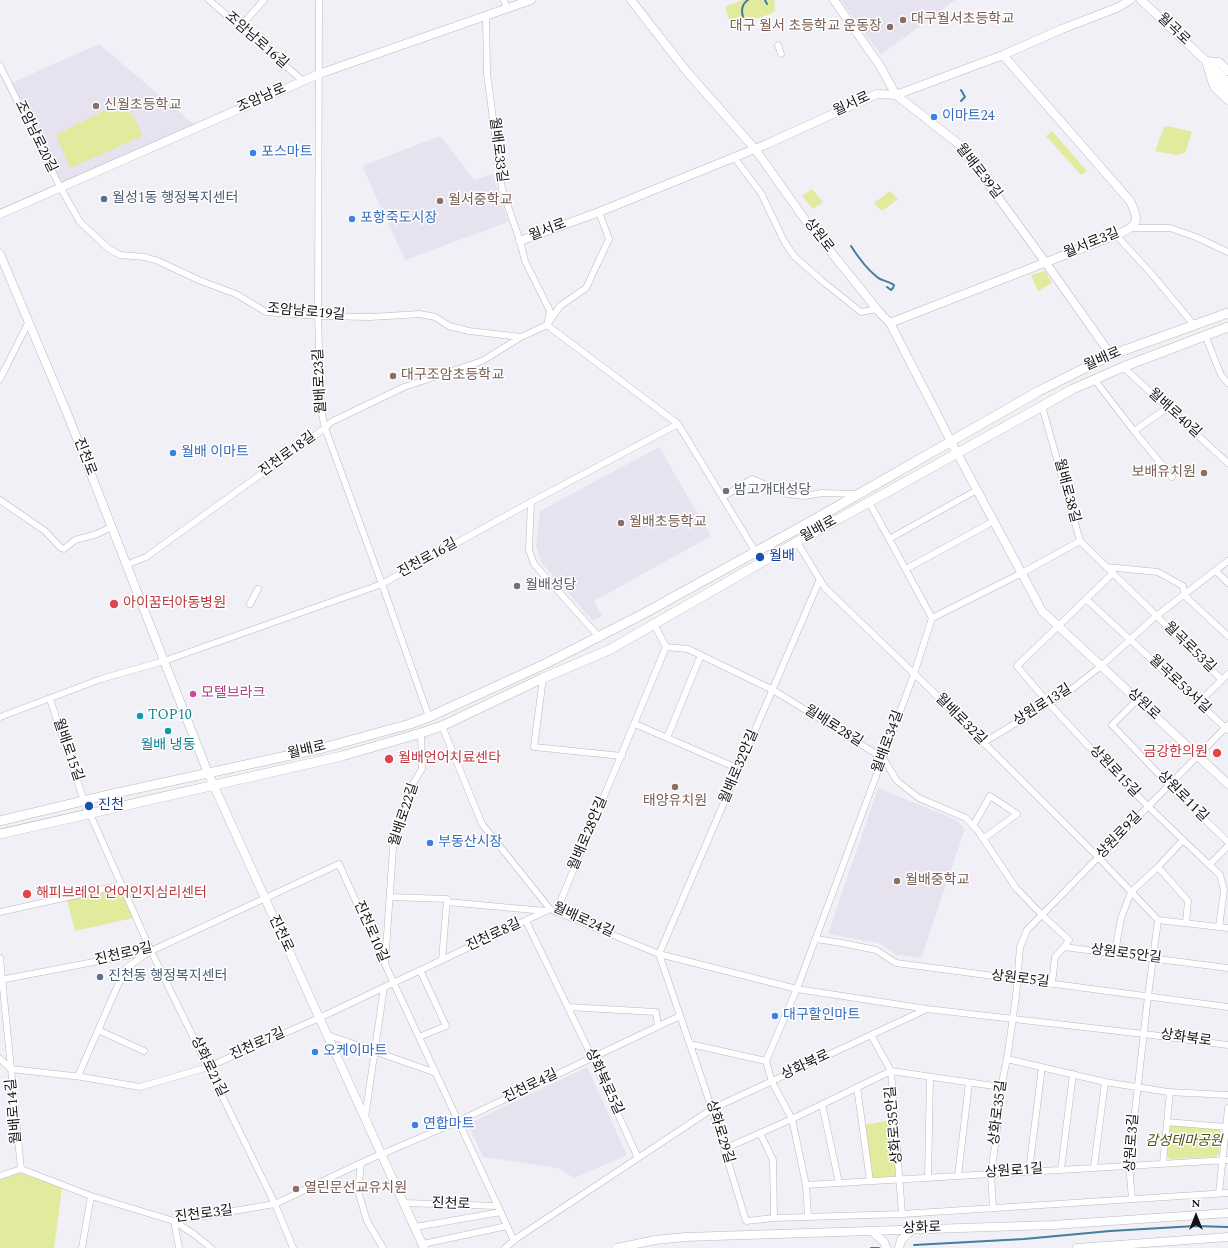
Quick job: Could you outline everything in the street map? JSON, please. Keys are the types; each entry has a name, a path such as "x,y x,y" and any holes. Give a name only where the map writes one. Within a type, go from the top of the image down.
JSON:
{"main road":[{"name":"조암남로","path":"0,214 319,74 531,0"},
{"name":"상원로","path":"631,0 688,73 755,149 806,221 890,323 957,453 1042,611 1228,784"},
{"name":"월배로39길","path":"834,0 880,66 896,95 960,145 1111,355"},
{"name":"월서로","path":"520,241 599,212 755,149 877,94 896,95 1004,55 1062,29 1120,7 1130,0"},
{"name":"월곡로","path":"1141,0 1228,82"},
{"name":"월서로3길","path":"890,323 1116,235 1130,228 1135,222 1136,213 1130,201 1004,55"},
{"name":"월곡로","path":"1206,61 1218,82 1228,91"},
{"path":"1228,71 1219,62 1206,61 1214,87 1228,100"},
{"name":"진천로","path":"0,254 69,418 213,785 423,1246"},
{"name":"월배로","path":"0,821 323,748 410,724 429,717 489,691 600,638 952,442 1039,391 1111,355 1228,313"},
{"name":"월배로","path":"0,834 342,756 442,726 543,678 609,650 797,542 1042,406 1094,379 1123,366 1228,327"},
{"name":"상화로","path":"617,1248 655,1240 685,1237 873,1232 1226,1214"},
{"path":"900,1248 901,1240 912,1230"},
{"path":"873,1232 884,1242 886,1248"},
{"path":"1077,1248 1227,1237"}],"street":[{"name":"조암남로16길","path":"209,0 303,81"},
{"path":"240,27 264,0"},
{"name":"월배로23길","path":"319,0 318,316 321,410 325,428 429,717"},
{"path":"504,0 507,9"},
{"name":"월배로33길","path":"486,16 487,73 502,189 520,241 525,261 550,311 547,325"},
{"path":"778,45 781,54"},
{"name":"조암남로20길","path":"0,66 60,187"},
{"path":"734,157 761,193 784,241 794,256 861,312 877,309"},
{"name":"조암남로19길","path":"60,187 80,222 109,249 120,255 145,257 158,261 201,281 236,294 266,312 318,316 370,317 420,314 435,317 449,326 470,331 521,337"},
{"path":"599,212 609,239 586,288 560,306 547,325 678,424 755,551"},
{"path":"1130,228 1170,228 1196,237 1228,252"},
{"path":"1116,235 1150,272 1194,325"},
{"path":"0,379 28,323"},
{"name":"진천로18길","path":"126,565 146,557 325,428 331,422 404,387 482,361 521,337 547,325"},
{"path":"1205,335 1221,375 1228,383"},
{"name":"월배로40길","path":"1123,366 1227,460"},
{"name":"월배로","path":"1094,379 1172,477"},
{"name":"월배로38길","path":"1042,406 1080,541 1156,616"},
{"path":"1134,431 1168,408"},
{"name":"진천로16길","path":"164,661 382,584 531,502 678,424"},
{"path":"723,497 752,479 787,494 805,496 822,493 858,494"},
{"path":"890,539 977,490"},
{"path":"0,500 45,531 61,548 64,549 75,540 97,534 111,527"},
{"path":"531,502 529,550 534,564 600,638"},
{"path":"869,502 932,618 1080,541"},
{"path":"906,569 994,521"},
{"name":"월배로32길","path":"797,542 825,588 914,674 1099,858 1158,920"},
{"name":"월곡로53길","path":"1101,666 1156,616 1228,561"},
{"path":"1106,567 1158,572 1183,586 1184,595 1228,636"},
{"path":"1216,571 1228,583"},
{"path":"1058,626 1113,573"},
{"name":"월배로32안길","path":"659,954 820,580"},
{"path":"250,604 258,589"},
{"path":"1086,599 1130,640"},
{"name":"월곡로53길","path":"1156,616 1222,680"},
{"name":"월배로34길","path":"797,989 914,674 932,618"},
{"path":"654,624 666,647"},
{"name":"상원로15길","path":"1058,626 1017,666 1048,703 1148,807 1220,875 1224,890 1219,927"},
{"name":"월곡로53서길","path":"1130,640 1227,728"},
{"name":"월배로28길","path":"666,647 688,649 773,690 883,758 896,781 919,798 966,818 983,839 1016,888 1042,915"},
{"name":"월배로28안길","path":"550,911 622,756 666,647"},
{"path":"667,738 702,655"},
{"path":"0,717 102,679 164,661"},
{"name":"상원로13길","path":"983,743 1072,689 1101,666"},
{"path":"1198,703 1228,674"},
{"path":"543,678 534,747 622,756"},
{"name":"월배로15길","path":"50,698 84,801"},
{"name":"상원로11길","path":"1137,700 1112,725 1169,785 1228,842"},
{"path":"635,724 739,769"},
{"name":"월배로24길","path":"442,726 482,824 550,911 659,954 797,989 928,1009"},
{"name":"상원로9길","path":"1012,1019 1020,947 1027,930 1227,728"},
{"name":"월배로22길","path":"385,966 393,848 414,782 422,770 421,733"},
{"path":"973,826 990,796 1017,814 983,839"},
{"name":"상화로21길","path":"84,801 151,951 275,1204 293,1248"},
{"path":"1115,953 1121,918 1131,892 1158,867 1182,840"},
{"path":"1209,865 1228,846"},
{"name":"진천로10길","path":"264,898 339,864 385,966 514,1241"},
{"path":"1158,867 1188,901 1186,923"},
{"path":"0,912 122,885"},
{"path":"390,897 447,901"},
{"name":"진천로9길","path":"1,980 151,951 264,898"},
{"name":"진천로8길","path":"442,960 447,901 550,911"},
{"name":"진천로8길","path":"319,1018 550,911"},
{"path":"1042,915 1069,940 1064,948 1055,957 1052,984"},
{"path":"1144,1034 1158,920 1228,928"},
{"name":"상화북로5길","path":"526,921 568,1007 638,1158"},
{"name":"상원로5길","path":"816,939 876,950 896,963 1228,1007"},
{"name":"상원로5안길","path":"1064,948 1115,953 1228,968"},
{"path":"78,1076 125,969 151,951"},
{"name":"상화로29길","path":"659,954 712,1109 746,1221 774,1218"},
{"name":"월배로14길","path":"0,958 21,1169"},
{"path":"419,1037 446,1026 420,970"},
{"path":"365,1119 384,987"},
{"path":"797,989 766,1061 772,1082 792,1118 806,1185 808,1217"},
{"path":"568,1007 656,1012 658,1026"},
{"name":"상화북로","path":"505,1248 712,1109 928,1009 1228,1045"},
{"name":"진천로4길","path":"381,1154 459,1121 680,1016"},
{"name":"진천로7길","path":"12,1069 78,1076 140,1087 208,1067 319,1018"},
{"name":"상화로35길","path":"993,1208 991,1174 1001,1087 1007,1059 1012,1019"},
{"path":"98,1030 144,1051"},
{"name":"상화북로","path":"1137,1087 1144,1034"},
{"path":"328,1035 436,1073"},
{"path":"871,1035 890,1071"},
{"path":"690,1044 766,1061"},
{"path":"0,1059 12,1069"},
{"path":"1007,1059 1105,1082 1170,1092 1228,1095"},
{"path":"1029,1171 1042,1067"},
{"name":"상화로35안길","path":"890,1071 902,1214"},
{"name":"상화로35안길","path":"724,1149 890,1071 1001,1087"},
{"path":"1061,1169 1073,1074"},
{"path":"928,1178 930,1077"},
{"path":"1094,1167 1105,1082"},
{"path":"958,1176 969,1083"},
{"path":"857,1087 870,1181"},
{"name":"상원로3길","path":"1132,1198 1129,1165 1137,1087"},
{"path":"1163,1163 1170,1092"},
{"path":"822,1104 839,1183"},
{"path":"1219,1193 1225,1159 1228,1108"},
{"path":"1167,1122 1226,1127"},
{"path":"760,1133 773,1160 774,1218 902,1214 1228,1193"},
{"name":"진천로3길","path":"21,1169 91,1196 174,1221 275,1204 360,1162 381,1154"},
{"name":"상원로1길","path":"806,1185 1225,1159"},
{"path":"360,1162 358,1191 367,1221 383,1248"},
{"path":"0,1176 21,1169"},
{"path":"82,1248 91,1196"},
{"name":"진천로","path":"404,1203 498,1206"},
{"path":"415,1227 501,1212"},
{"path":"174,1221 179,1248"},
{"path":"174,1221 195,1234 211,1248"},
{"path":"423,1246 507,1226"}],"shaded area":[{"name":"대구 월서 초등학교 운동장","path":"841,0 955,0 881,55"},
{"name":"신월초등학교","path":"99,44 197,127 60,187 9,84"},
{"name":"월서중학교","path":"440,136 474,180 493,174 508,222 405,260 362,166"},
{"name":"월배초등학교","path":"659,447 711,536 594,601 602,616 593,621 541,562 536,545 540,511"},
{"name":"월배중학교","path":"878,788 956,820 965,829 921,958 897,955 879,943 828,934"},
{"path":"587,1067 627,1155 574,1178 558,1168 483,1157 468,1124"}],"green space":[{"path":"743,0 774,0 775,10 771,14 731,26 725,7"},
{"path":"118,104 133,115 143,136 70,168 56,135"},
{"path":"1168,126 1192,132 1185,153 1176,155 1155,151 1164,127"},
{"path":"1052,131 1087,171 1081,175 1046,136"},
{"path":"812,189 823,202 813,209 802,196"},
{"path":"890,191 898,199 882,211 874,203"},
{"path":"1045,271 1052,283 1038,291 1031,275"},
{"path":"120,888 133,918 75,931 67,900"},
{"path":"891,1120 896,1176 872,1178 865,1125"},
{"name":"감성테마공원","path":"1172,1124 1219,1128 1221,1133 1219,1154 1215,1157 1170,1159 1166,1155 1168,1126"},
{"path":"20,1173 62,1188 54,1248 0,1248 0,1180"}],"waterway":[{"path":"743,17 742,7 748,0"},
{"path":"765,0 767,4"},
{"path":"961,90 965,97 961,101"},
{"path":"851,246 873,274 894,285 891,290 887,287"},
{"path":"914,1245 1024,1239 1110,1231 1195,1226 1228,1227"},
{"path":"871,1248 879,1248"}],"place":[{"name":"대구월서초등학교","path":"903,20"},
{"name":"대구 월서 초등학교 운동장","path":"890,27"},
{"name":"신월초등학교","path":"96,106"},
{"name":"이마트24","path":"934,117"},
{"name":"포스마트","path":"253,153"},
{"name":"월성1동 행정복지센터","path":"104,199"},
{"name":"월서중학교","path":"440,201"},
{"name":"포항죽도시장","path":"352,219"},
{"name":"대구조암초등학교","path":"393,376"},
{"name":"월배 이마트","path":"173,453"},
{"name":"보배유치원","path":"1204,473"},
{"name":"밤고개대성당","path":"726,491"},
{"name":"월배초등학교","path":"621,523"},
{"name":"월배","path":"760,557"},
{"name":"월배성당","path":"517,586"},
{"name":"아이꿈터아동병원","path":"114,604"},
{"name":"모텔브라크","path":"193,694"},
{"name":"TOP10","path":"140,716"},
{"name":"월배 냉동","path":"168,731"},
{"name":"금강한의원","path":"1217,753"},
{"name":"월배언어치료센타","path":"389,759"},
{"name":"태양유치원","path":"675,787"},
{"name":"진천","path":"89,806"},
{"name":"부동산시장","path":"430,843"},
{"name":"월배중학교","path":"897,881"},
{"name":"해피브레인 언어인지심리센터","path":"27,894"},
{"name":"진천동 행정복지센터","path":"100,977"},
{"name":"대구할인마트","path":"775,1016"},
{"name":"오케이마트","path":"315,1052"},
{"name":"연합마트","path":"415,1125"},
{"name":"열린문선교유치원","path":"296,1189"}]}
